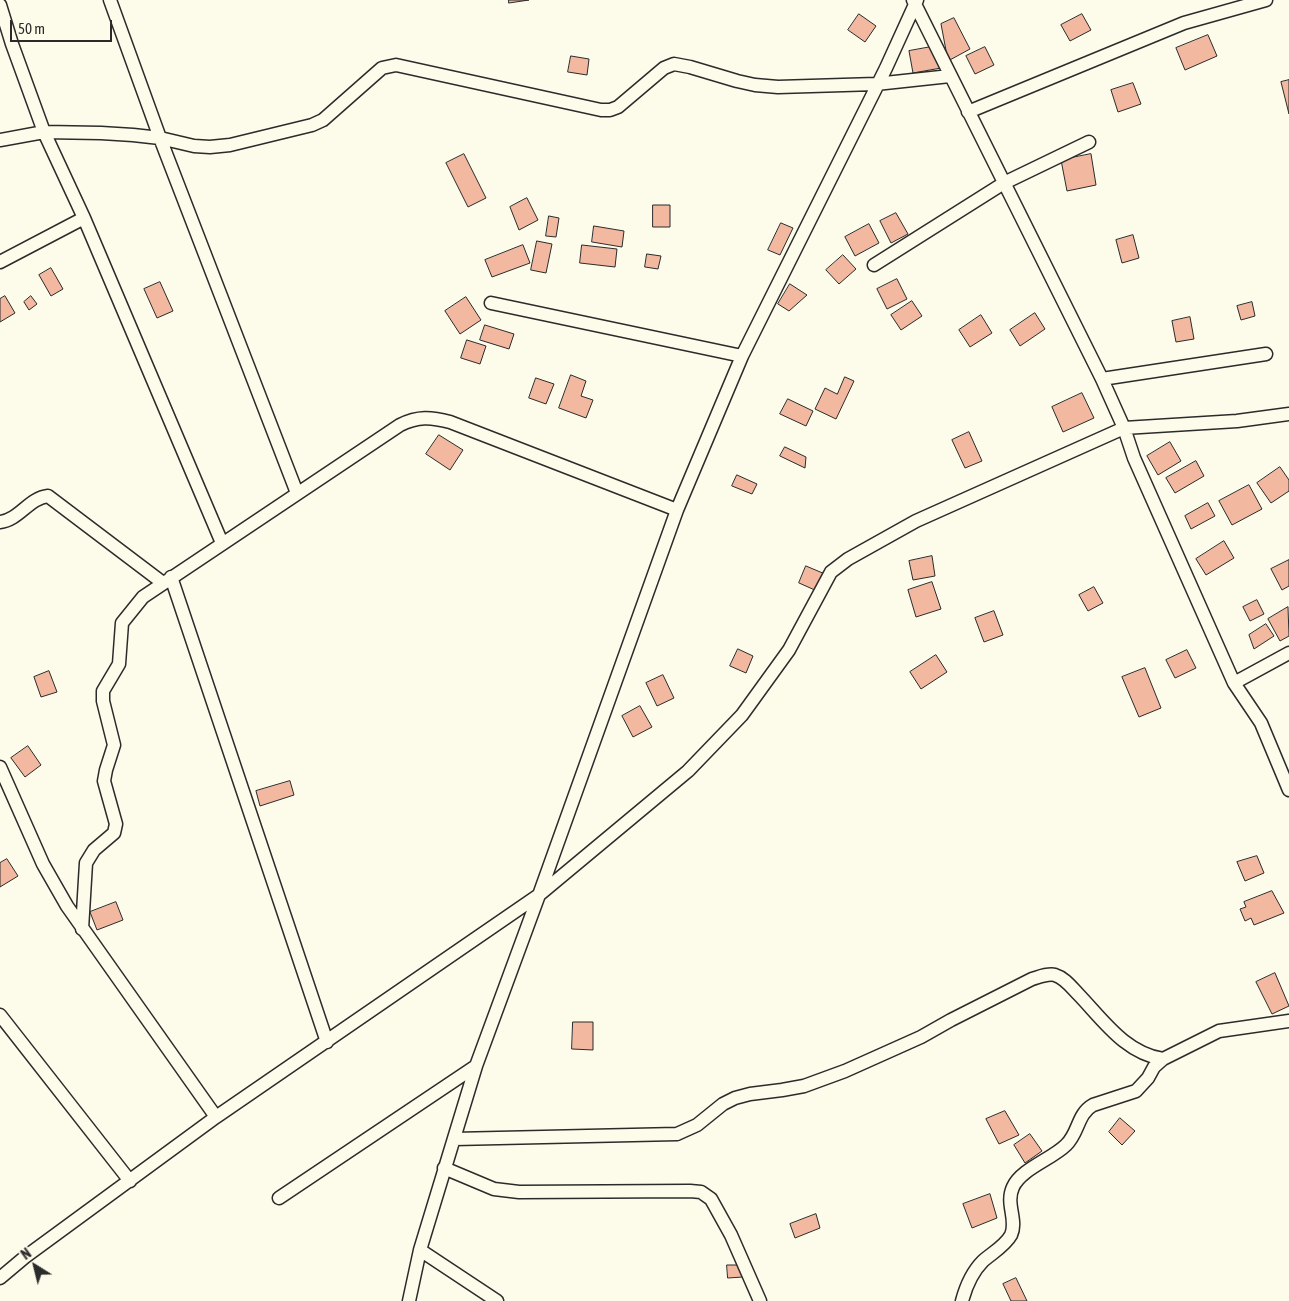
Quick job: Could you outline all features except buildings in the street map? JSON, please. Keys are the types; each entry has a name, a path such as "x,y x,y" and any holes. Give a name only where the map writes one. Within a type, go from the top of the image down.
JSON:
{"street":[{"path":"110,0 160,138 296,493"},
{"path":"968,112 1156,33 1200,17 1236,9 1251,2 1266,0"},
{"path":"915,1 950,76 1102,378 1124,428 1134,458 1234,683 1261,722 1289,790"},
{"path":"409,1301 420,1250 476,1066 540,895 677,510 742,356 876,84 886,68 915,1"},
{"path":"0,5 44,132 84,218 222,543"},
{"path":"0,140 44,132 101,133 160,138 194,146 210,147 230,144 312,126 323,120 382,68 396,65 601,110 610,110 618,107 664,68 674,64 755,85 799,87 876,84 950,76"},
{"path":"874,265 1004,183 1089,142"},
{"path":"0,262 84,218"},
{"path":"491,303 742,356"},
{"path":"1102,378 1266,354"},
{"path":"0,1278 24,1257 216,1117 540,895 688,771 742,715 788,650 831,572 848,559 916,521 1124,428 1237,421 1289,414"},
{"path":"82,929 86,863 94,850 114,833 116,824 104,781 114,745 103,701 103,691 119,664 122,623 143,597 167,580 400,425 411,419 423,417 450,422 677,510"},
{"path":"0,522 8,521 40,497 48,496 167,580 327,1042"},
{"path":"1234,683 1289,653"},
{"path":"0,767 43,864 67,906 216,1117"},
{"path":"454,1139 677,1134 697,1125 723,1104 735,1098 804,1086 845,1071 921,1038 951,1020 1032,979 1044,975 1055,975 1065,981 1103,1023 1122,1040 1138,1050 1163,1059"},
{"path":"0,1015 130,1181"},
{"path":"962,1301 973,1273 1010,1236 1014,1226 1009,1199 1013,1186 1020,1177 1069,1143 1086,1108 1136,1092 1148,1078 1154,1066 1163,1059 1227,1029 1289,1021"},
{"path":"278,1198 476,1066"},
{"path":"444,1168 494,1189 519,1192 701,1192 710,1199 730,1235 760,1301"},
{"path":"420,1250 497,1301"}]}
